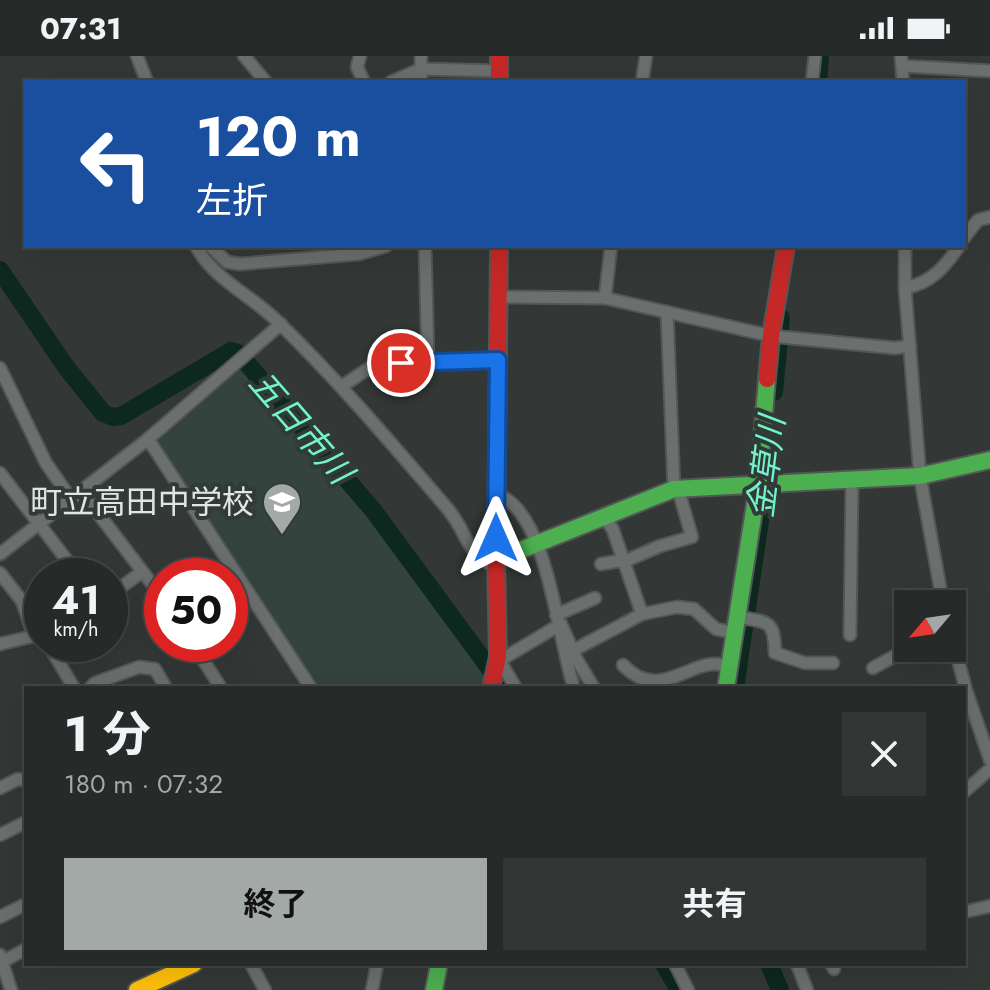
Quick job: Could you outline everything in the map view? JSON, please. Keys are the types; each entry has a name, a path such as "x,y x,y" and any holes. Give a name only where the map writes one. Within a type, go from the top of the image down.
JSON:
{"street":[{"path":"137,56 146,80"},
{"path":"244,56 264,80"},
{"path":"360,56 357,67 363,80"},
{"path":"421,56 421,76"},
{"path":"642,80 646,56"},
{"path":"812,80 815,56"},
{"path":"902,61 990,71"},
{"path":"401,80 499,70"},
{"path":"966,235 978,220 990,217"},
{"path":"197,248 211,267 264,307 342,386 454,517 468,546 478,558 496,564 676,489 920,476 990,460"},
{"path":"212,248 227,262 240,264 359,254 379,248"},
{"path":"425,248 428,361"},
{"path":"491,686 497,663 499,248"},
{"path":"605,298 611,248"},
{"path":"726,686 741,621 758,485 771,336 786,248"},
{"path":"905,248 905,288 920,476 940,590"},
{"path":"905,288 919,285 935,275 958,248"},
{"path":"498,297 605,298 771,336 895,348 910,346"},
{"path":"601,564 624,561 692,537 676,489 667,312"},
{"path":"0,554 148,439 281,324"},
{"path":"342,386 374,365 498,360"},
{"path":"0,368 46,463 71,499"},
{"path":"148,439 310,686"},
{"path":"0,473 65,558"},
{"path":"850,635 852,480"},
{"path":"81,491 144,574"},
{"path":"496,494 505,496 531,526 539,544 573,686"},
{"path":"605,517 642,614"},
{"path":"128,582 142,572"},
{"path":"0,573 24,606"},
{"path":"497,663 556,620 595,598"},
{"path":"572,651 642,614 677,607 694,609 716,629 741,621 767,622 775,653 805,663 833,663"},
{"path":"556,620 561,624 572,651 593,686"},
{"path":"0,644 24,640"},
{"path":"873,668 894,656"},
{"path":"59,662 73,686"},
{"path":"204,662 220,686"},
{"path":"958,662 964,686"},
{"path":"497,663 514,686"},
{"path":"623,665 641,678 658,682 715,663 730,668"},
{"path":"92,686 139,667 155,669 165,686"},
{"path":"966,693 990,760"},
{"path":"966,790 990,769"},
{"path":"0,788 18,779 24,780"},
{"path":"0,835 24,823"},
{"path":"0,917 24,905"},
{"path":"966,912 990,906"},
{"path":"11,990 1,958 24,950"},
{"path":"137,990 190,966"},
{"path":"252,966 265,990"},
{"path":"372,990 377,966"},
{"path":"434,990 439,966"},
{"path":"676,966 688,990"},
{"path":"798,966 807,990"}],"shaded area":[{"path":"242,368 334,471 485,671 482,686 316,686 248,583 248,558 232,558 158,446 160,436"}],"waterway":[{"name":"金草川","path":"818,80 820,56"},
{"name":"五日市川","path":"0,270 66,367 103,413 113,417 121,416 231,351 238,353 373,510 503,686"},
{"name":"金草川","path":"774,392 781,318"},
{"name":"金草川","path":"735,686 766,481"},
{"name":"五日市川","path":"665,966 679,990"},
{"name":"金草川","path":"770,966 780,990"}],"traffic: fast":[{"path":"726,686 758,485 767,379"},
{"path":"496,560 674,489 920,476 990,460"},
{"path":"434,990 439,966"}],"traffic: slow":[{"path":"137,990 190,966"}],"traffic: jam":[{"path":"499,56 499,80"},
{"path":"491,686 498,657 499,248"},
{"path":"767,379 786,248"}],"place":[{"name":"町立高田中学校","path":"282,536"}],"route":[{"path":"401,363 498,360 496,538"}]}
